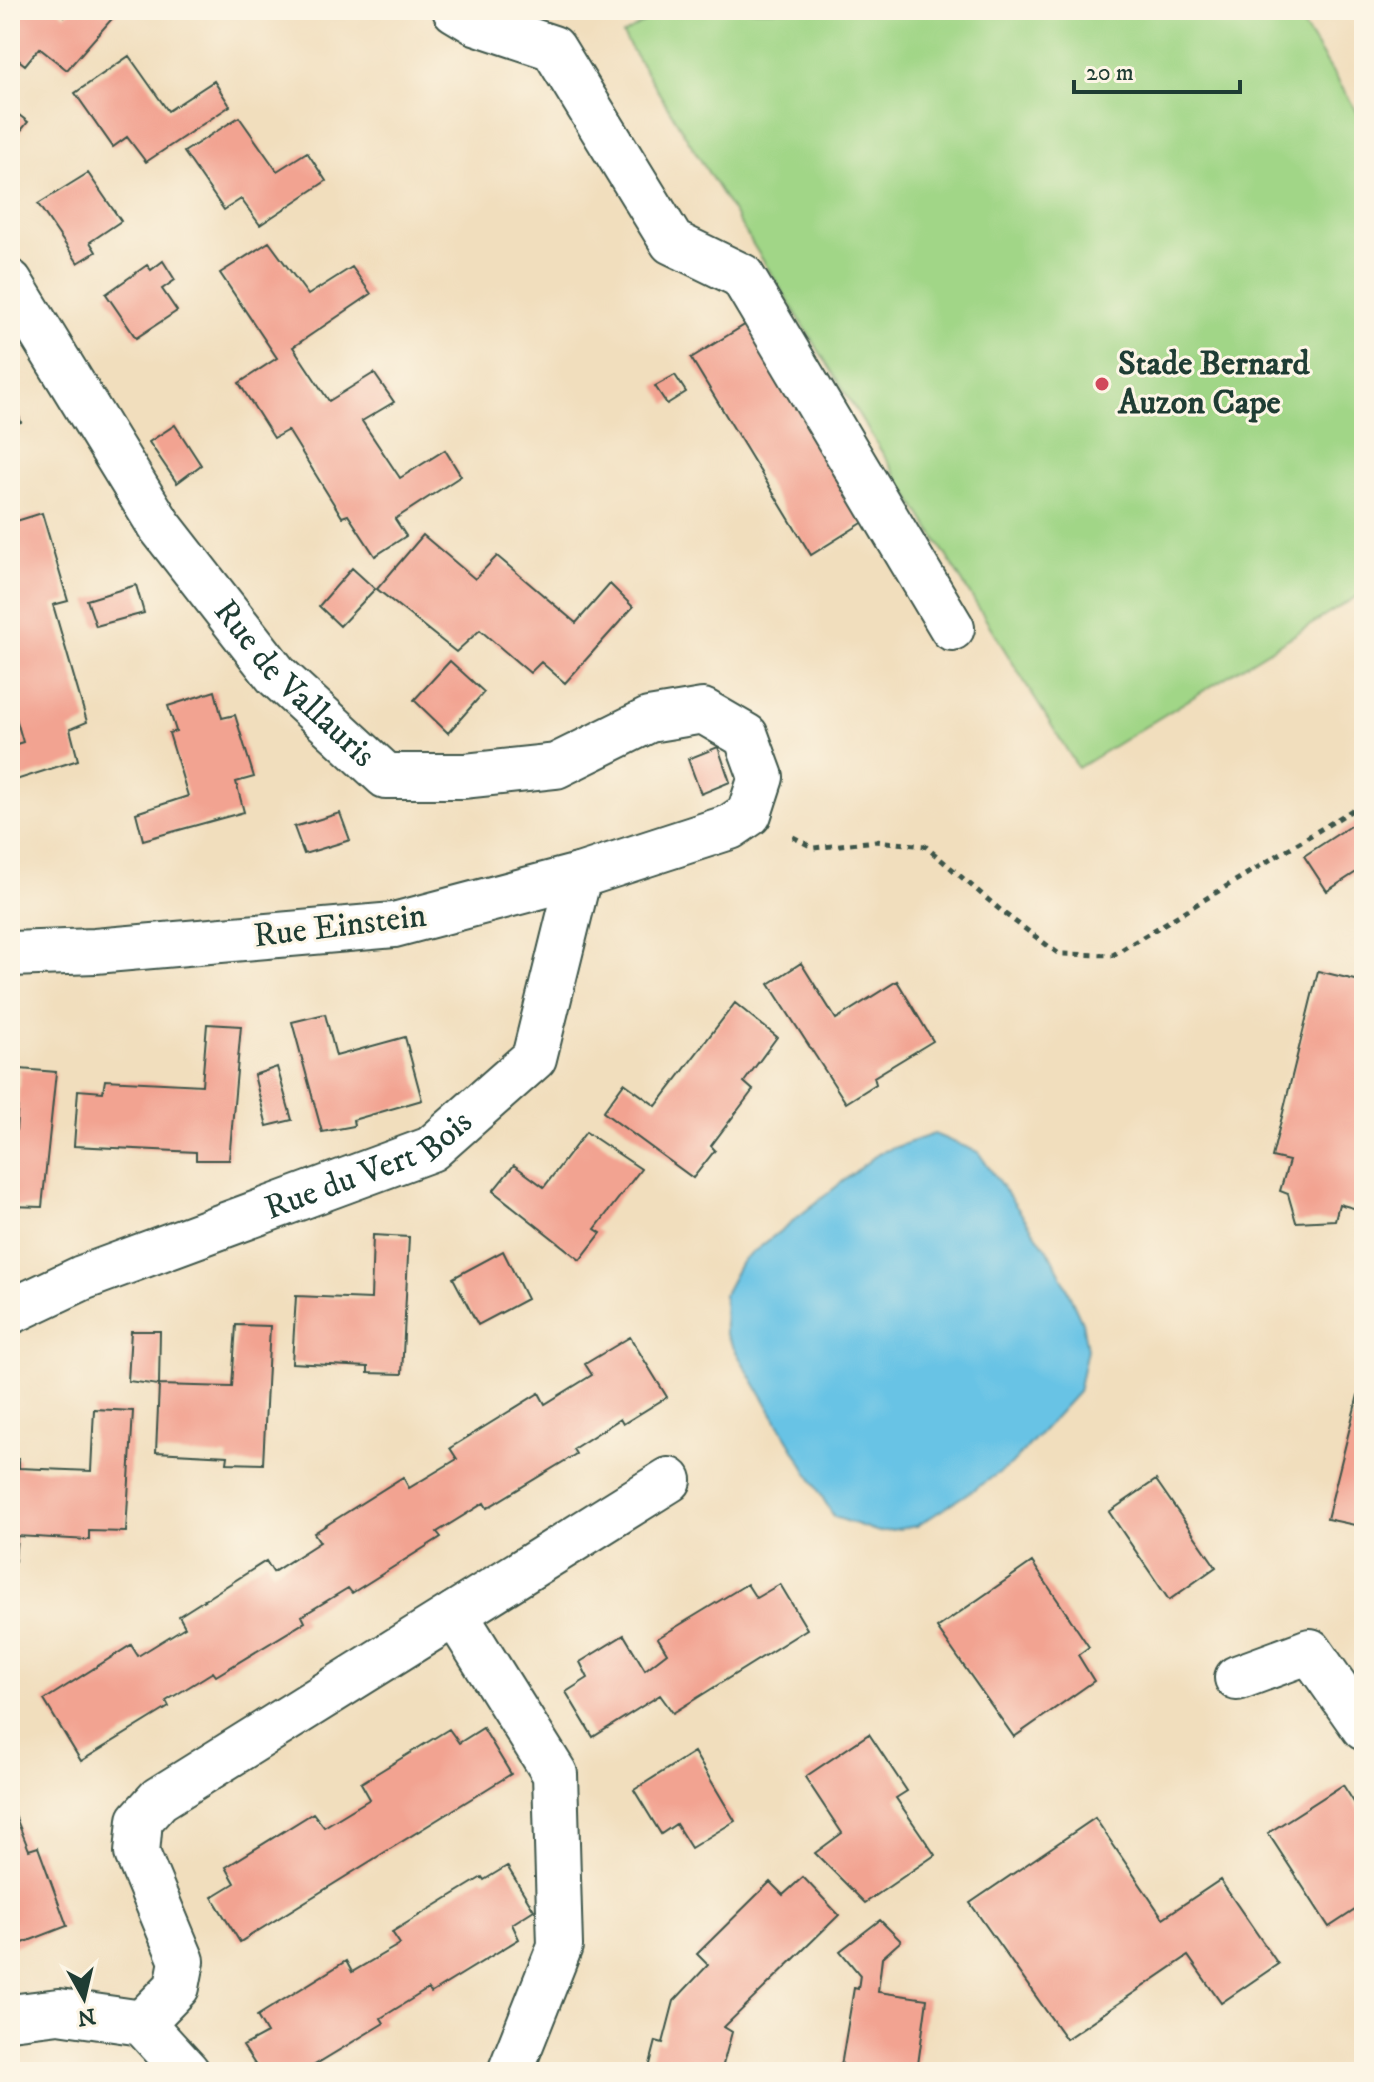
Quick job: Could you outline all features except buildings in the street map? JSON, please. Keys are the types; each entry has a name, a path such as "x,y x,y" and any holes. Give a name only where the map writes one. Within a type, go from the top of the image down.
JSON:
{"street":[{"path":"455,10 475,22 553,48 672,242 742,276 952,628"},
{"name":"Rue de Vallauris","path":"10,282 159,525 276,675 386,776 464,776 556,766 649,720 703,711 746,736 761,777 749,814"},
{"name":"Rue Einstein","path":"10,954 95,951 394,925 579,876 730,827 749,814"},
{"name":"Rue du Vert Bois","path":"10,1312 82,1278 431,1149 534,1058 579,876"},
{"path":"142,2023 177,1987 182,1961 137,1853 140,1820 159,1799 669,1480"},
{"path":"455,1614 555,1774 560,1946 510,2072"},
{"path":"1237,1678 1310,1651 1364,1728"},
{"path":"10,2017 59,2011 142,2023 187,2072"}],"path":[{"path":"749,814 814,848 876,841 925,846 1005,914 1059,954 1113,955 1364,803"}],"green space":[{"name":"Stade Bernard Auzon Cape","path":"664,10 1294,10 1364,123 1364,592 1078,768 623,35"}],"water":[{"path":"934,1134 978,1152 1054,1260 1082,1322 1087,1349 1078,1392 1011,1465 917,1526 879,1532 834,1517 725,1333 724,1294 741,1262 879,1153"}],"place":[{"name":"Stade Bernard Auzon Cape","path":"1102,384"}]}
